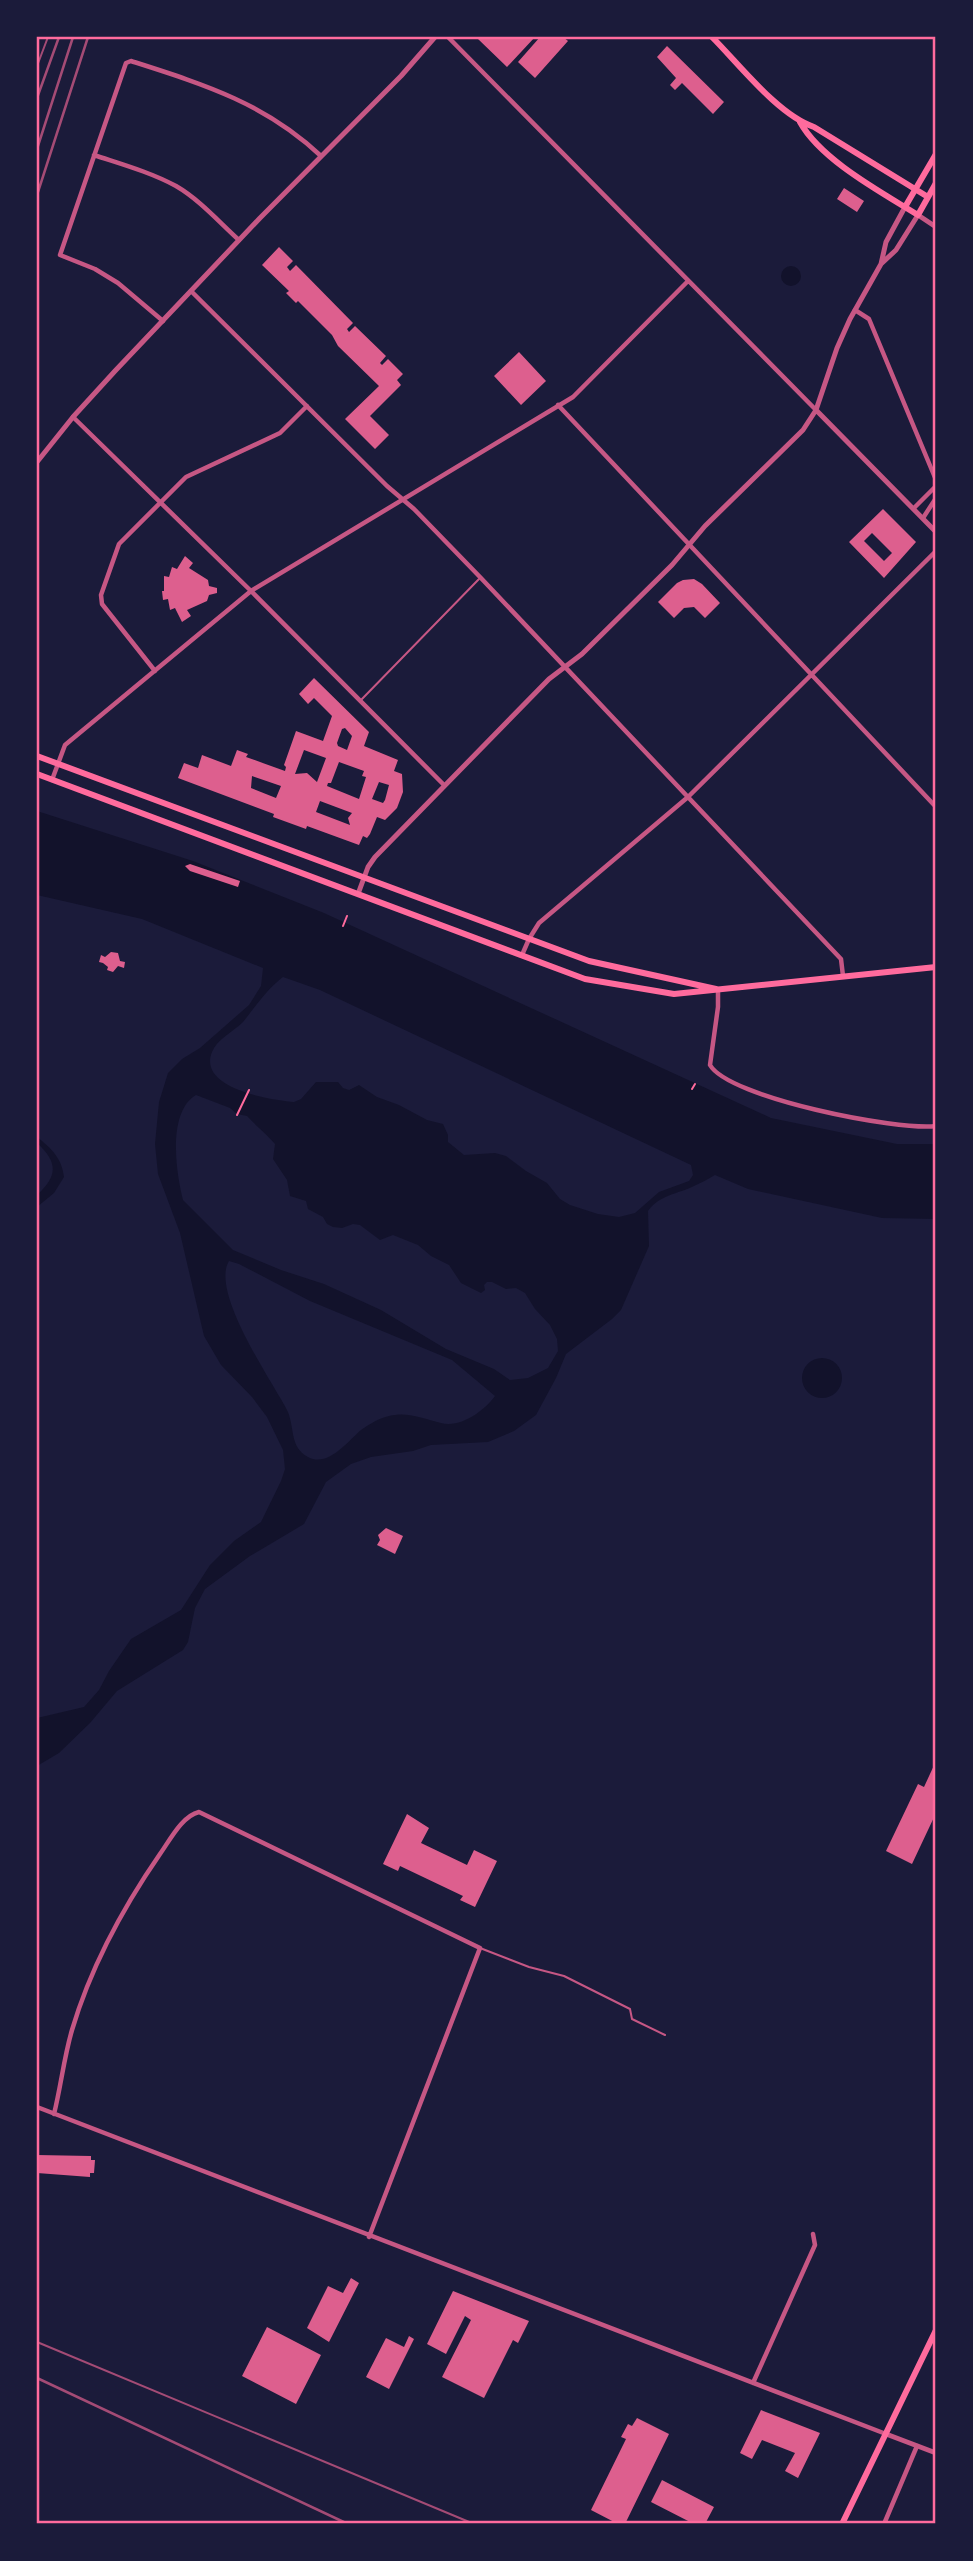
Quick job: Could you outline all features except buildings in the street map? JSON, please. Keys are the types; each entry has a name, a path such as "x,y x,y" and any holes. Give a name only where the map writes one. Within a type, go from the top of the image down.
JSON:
{"main road":[{"path":"712,37 772,99 800,122 814,127 931,200"},
{"path":"800,122 808,137 823,150 864,181 918,215 931,200 936,183"},
{"path":"905,207 936,154"},
{"path":"37,756 589,961 718,989"},
{"path":"37,774 585,979 674,994 936,967"},
{"path":"842,2524 936,2330"}],"street":[{"path":"37,462 73,416 435,37"},
{"path":"448,37 936,532"},
{"path":"163,321 118,282 60,255 126,63 131,61 234,97 278,123 321,156"},
{"path":"94,155 148,173 178,187 239,240"},
{"path":"358,894 375,856 549,679 592,645 705,526 800,433 816,410 837,348 881,264 886,242 905,207"},
{"path":"881,264 896,250 918,215 936,227"},
{"path":"52,780 65,745 251,591 573,397 688,281"},
{"path":"191,291 480,577 841,959 843,975"},
{"path":"855,310 869,319 936,483 914,508"},
{"path":"558,405 936,807"},
{"path":"155,671 106,611 101,600 119,544 193,472 280,433 307,406"},
{"path":"73,416 444,785"},
{"path":"923,518 936,498"},
{"path":"522,955 539,923 688,797 936,551"},
{"path":"718,989 710,1065 718,1074 777,1101 889,1124 936,1126"},
{"path":"54,2114 72,2031 101,1952 141,1881 187,1818 199,1812 480,1948 369,2236"},
{"path":"37,2107 936,2453"},
{"path":"753,2383 815,2245 813,2234"},
{"path":"884,2524 917,2446"}],"lane":[{"path":"360,701 480,577"},
{"path":"480,1948 529,1967 564,1976 630,2009 632,2018 665,2035"}],"path":[{"path":"343,926 347,916"},
{"path":"692,1089 695,1084"},
{"path":"237,1115 249,1090"}],"shaded area":[{"path":"791,266 798,269 801,276 798,283 791,286 784,283 781,276 784,269"},
{"path":"37,811 193,861 324,913 771,1118 897,1144 936,1144 936,1219 882,1218 748,1189 715,1175 658,1201 648,1211 649,1246 621,1310 566,1354 536,1415 514,1431 488,1442 431,1445 413,1451 371,1457 351,1464 326,1482 304,1524 250,1556 205,1589 195,1608 188,1642 183,1650 117,1691 90,1723 59,1753 37,1766 37,1718 84,1707 99,1690 131,1639 181,1610 210,1565 234,1541 261,1522 285,1469 283,1450 267,1417 221,1365 204,1336 180,1233 158,1174 155,1144 159,1102 168,1073 249,1005 261,986 263,968 142,919 37,895","holes":["283,977 320,990 691,1165 693,1175 689,1181 659,1192 635,1213 619,1217 598,1214 560,1199 547,1183 506,1156 495,1153 464,1155 448,1142 443,1124 427,1120 377,1097 359,1085 349,1090 338,1082 316,1082 301,1099 294,1102 254,1095 226,1084 215,1075 210,1065 214,1047 243,1022","196,1095 247,1116 275,1144 273,1159 287,1180 290,1196 306,1201 308,1209 323,1217 327,1224 342,1228 353,1224 360,1225 380,1240 393,1235 418,1245 431,1256 449,1265 461,1283 481,1293 487,1282 506,1289 516,1288 525,1293 550,1325 557,1339 558,1351 548,1368 528,1378 510,1380 494,1369 446,1349 381,1310 324,1284 233,1250 183,1200 176,1144 177,1129 187,1103","229,1261 239,1264 310,1301 452,1360 495,1396 485,1407 464,1421 449,1424 409,1415 385,1417 361,1430 330,1456 323,1459 308,1457 298,1448 287,1410 245,1336 228,1293 225,1275"]},
{"path":"37,1137 55,1154 64,1177 54,1193 37,1207 37,1195 49,1182 53,1169 49,1156 37,1143"},
{"path":"822,1358 830,1359 836,1364 841,1370 841,1386 836,1392 830,1397 822,1398 814,1397 808,1392 803,1386 802,1378 803,1370 808,1364 814,1359"}],"tram line":[{"path":"37,66 48,37"},
{"path":"37,2342 474,2524"}],"railway":[{"path":"37,98 59,37"},
{"path":"37,149 73,37"},
{"path":"37,195 88,37"},
{"path":"37,2378 348,2524"}]}
